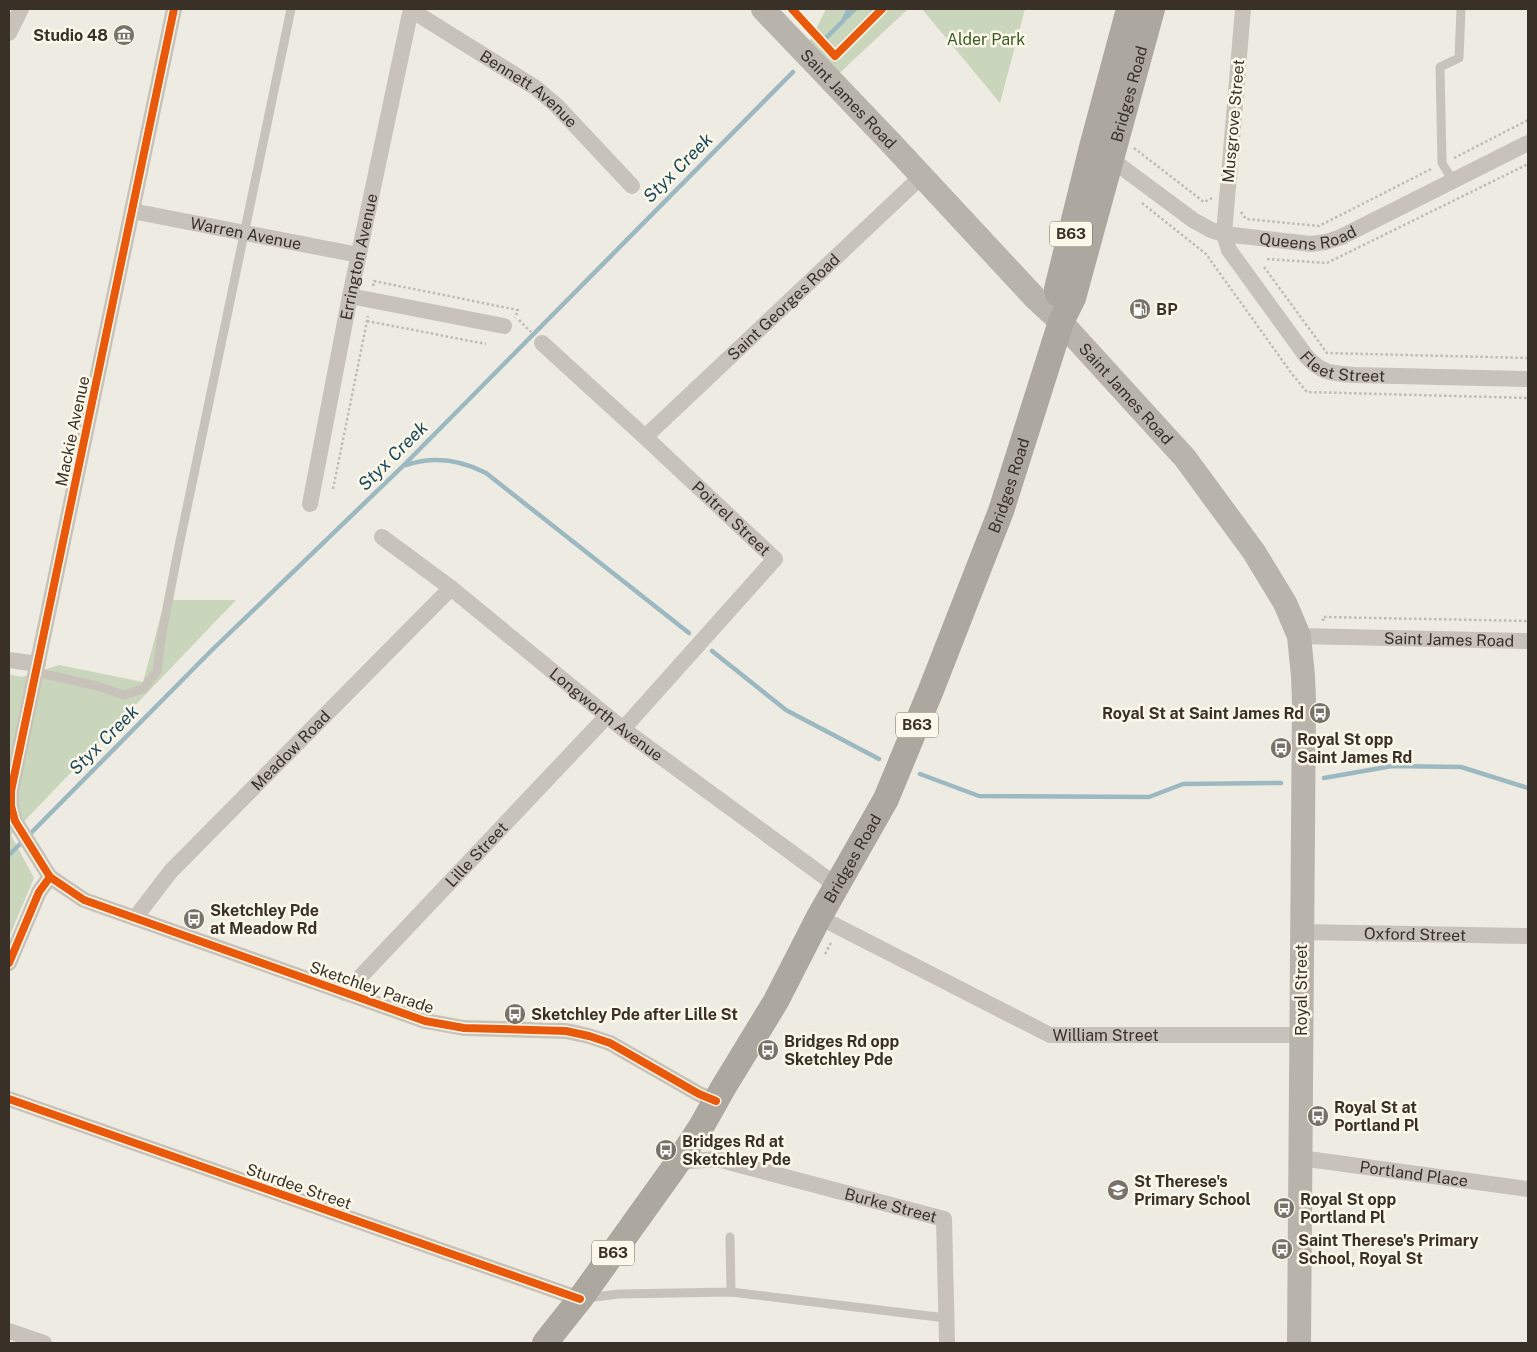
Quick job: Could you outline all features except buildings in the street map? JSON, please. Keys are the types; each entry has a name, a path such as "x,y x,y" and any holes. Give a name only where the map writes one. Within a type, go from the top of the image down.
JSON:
{"main road":[{"name":"Saint James Road","path":"763,9 1036,299 1061,322 1166,436 1201,478 1254,552 1285,603 1298,636"},
{"name":"Bridges Road","path":"1112,151 1129,9"},
{"name":"Bridges Road","path":"545,1343 580,1299 698,1132 776,1001 820,917 886,799 931,690 1001,510 1061,322 1057,289 1112,151 1152,9"},
{"name":"Royal Street","path":"1298,636 1304,701 1299,1343"}],"street":[{"path":"9,33 21,9"},
{"name":"Mackie Avenue","path":"35,854 15,821 10,798 174,9"},
{"name":"Musgrove Street","path":"1224,234 1243,9"},
{"name":"Bennett Avenue","path":"411,10 536,88 557,106 632,186"},
{"name":"Errington Avenue","path":"310,504 350,296 411,10"},
{"name":"Queens Road","path":"1112,151 1194,220 1210,230 1224,234 1311,244 1341,237 1528,143"},
{"name":"Saint Georges Road","path":"645,437 922,176"},
{"name":"Warren Avenue","path":"132,211 360,255"},
{"name":"Fleet Street","path":"1224,234 1229,250 1306,356 1316,366 1330,373 1528,379"},
{"path":"350,296 510,322"},
{"name":"Poitrel Street","path":"542,343 775,559 623,729"},
{"name":"Longworth Avenue","path":"382,537 451,588 623,729 837,886"},
{"name":"Meadow Road","path":"135,918 171,871 451,588"},
{"name":"Saint James Road","path":"1298,636 1528,641"},
{"path":"9,660 37,668"},
{"name":"Lille Street","path":"345,993 607,716"},
{"name":"Sketchley Parade","path":"35,854 50,877 84,900 425,1021 445,1026 487,1030 566,1031 589,1036 610,1043 699,1094 716,1101"},
{"path":"9,963 39,892 50,877"},
{"name":"William Street","path":"820,917 1050,1036 1300,1035"},
{"name":"Oxford Street","path":"1301,932 1528,936"},
{"name":"Sturdee Street","path":"9,1099 580,1299"},
{"path":"698,1132 717,1159"},
{"name":"Portland Place","path":"1300,1158 1528,1189"},
{"name":"Burke Street","path":"678,1162 717,1159 944,1219 947,1343"},
{"path":"9,1331 44,1343"}],"lane":[{"path":"37,668 124,695 143,689 157,671 179,546 291,9"},
{"path":"1453,181 1442,163 1440,67 1450,64 1459,58 1461,9"},
{"path":"730,1237 731,1292"},
{"path":"580,1299 619,1294 731,1292 946,1318"}],"path":[{"path":"1240,209 1246,219 1319,226 1528,120"},
{"path":"1112,151 1204,202 1212,199"},
{"path":"1142,203 1206,254 1307,392 1528,398"},
{"path":"1264,267 1327,353 1528,358"},
{"path":"374,281 518,310 510,322 542,343"},
{"path":"333,489 368,316"},
{"path":"367,321 486,344"},
{"path":"1323,621 1323,617 1528,621"}],"green space":[{"name":"Alder Park","path":"826,9 908,9 832,80 804,53"},
{"name":"Alder Park","path":"922,9 1025,9 1000,103"},
{"path":"165,600 236,600 11,835 34,878 9,937 9,674 22,677 59,665 143,682"}],"waterway":[{"name":"Styx Creek","path":"825,39 843,21 849,9"},
{"name":"Styx Creek","path":"847,17 855,9"},
{"name":"Styx Creek","path":"28,836 211,651 403,466 793,72"},
{"path":"406,465 437,460 457,462 486,473 689,633"},
{"path":"712,651 786,710 879,759"},
{"path":"1324,778 1392,766 1461,767 1528,788"},
{"path":"920,774 979,796 1149,797 1183,784 1281,783"},
{"name":"Styx Creek","path":"9,855 23,841"}],"cycle path":[{"path":"174,9 11,791 11,806 15,821 50,877 84,900 425,1021 464,1028 566,1031 589,1036 610,1043 699,1094 716,1101"},
{"path":"792,9 835,56 882,9"},
{"path":"9,963 39,892 50,877"},
{"path":"9,1099 580,1299"}],"place":[{"name":"Studio 48","path":"124,35"},
{"name":"BP","path":"1140,309"},
{"name":"Royal St at Saint James Rd","path":"1320,713"},
{"name":"Royal St opp Saint James Rd","path":"1281,748"},
{"name":"Sketchley Pde at Meadow Rd","path":"194,919"},
{"name":"Sketchley Pde after Lille St","path":"515,1014"},
{"name":"Bridges Rd opp Sketchley Pde","path":"768,1050"},
{"name":"Royal St at Portland Pl","path":"1318,1116"},
{"name":"Bridges Rd at Sketchley Pde","path":"666,1150"},
{"name":"St Therese's Primary School","path":"1118,1190"},
{"name":"Royal St opp Portland Pl","path":"1284,1208"},
{"name":"Saint Therese's Primary School, Royal St","path":"1282,1249"}]}
